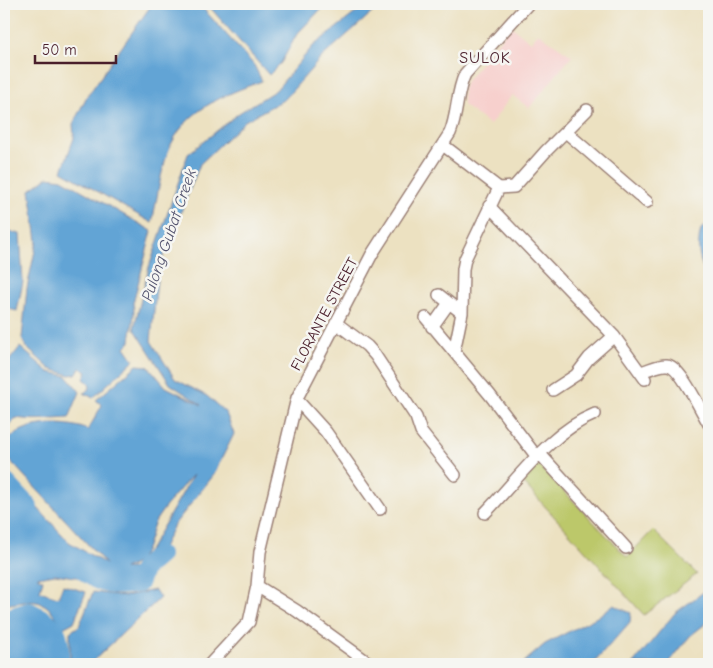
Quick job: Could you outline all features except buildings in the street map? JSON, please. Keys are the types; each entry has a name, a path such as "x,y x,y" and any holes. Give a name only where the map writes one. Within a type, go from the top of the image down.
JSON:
{"street":[{"name":"FLORANTE STREET","path":"210,664 249,622 257,586 260,552 298,401 377,246 443,145 454,122 460,88 465,74 528,4"},
{"path":"443,145 499,188 514,187 546,151 567,133 587,110"},
{"path":"567,133 647,202"},
{"path":"454,352 462,313 464,264 489,206 499,188"},
{"path":"489,206 614,336 643,376 666,364 672,366 680,374 709,424"},
{"path":"439,295 462,313"},
{"path":"449,303 429,322 538,456 626,548"},
{"path":"336,324 367,346 375,355 416,417 421,432 455,475"},
{"path":"553,390 576,375 589,358 614,336"},
{"path":"298,401 326,432 380,509"},
{"path":"485,513 538,456 561,435 595,414"},
{"path":"257,586 297,611 370,664"}],"shaded area":[{"path":"511,26 531,42 538,33 572,56 529,108 512,95 490,125 463,105 463,90 466,81"}],"green space":[{"path":"536,462 627,557 653,530 697,574 644,615 519,478"}],"water":[{"path":"152,4 199,4 254,65 262,81 233,92 206,106 184,125 175,137 165,160 152,223 62,171 74,138 73,124 86,98"},
{"path":"207,4 326,4 297,34 281,63 269,75"},
{"path":"367,4 392,4 375,10 322,57 285,99 245,121 200,164 158,270 151,341 175,379 207,396 226,413 234,434 213,476 174,525 155,564 138,577 74,577 55,574 37,577 43,580 40,591 58,597 63,585 86,592 74,622 63,628 51,610 39,603 25,602 4,605 4,482 35,505 69,542 106,564 4,454 7,443 14,435 25,429 51,424 65,424 88,430 102,405 96,400 137,365 148,366 166,387 202,405 170,384 134,328 149,267 188,154 239,113 276,90 313,46","holes":["193,475 150,549 132,569 124,569 132,566 142,556 157,519"]},
{"path":"48,177 62,179 152,231 133,303 134,317 130,342 125,347 134,360 93,398 84,393 90,388 89,383 84,379 87,372 80,368 76,374 70,375 50,369 27,348 22,338 27,288 37,241 30,190"},
{"path":"709,223 709,279 701,261 699,243 701,229"},
{"path":"4,231 20,234 23,282 17,311 4,308"},
{"path":"20,347 49,372 67,376 80,392 69,418 36,420 16,418 4,433 4,367"},
{"path":"709,588 709,621 690,636 668,664 633,664 675,613"},
{"path":"155,590 160,598 90,664 70,664 70,632 79,626 93,592 125,596"},
{"path":"613,605 631,613 630,622 593,664 526,664 524,662 545,644 597,617"},
{"path":"26,619 44,627 54,637 57,642 55,659 43,664 23,664 4,660 4,628"}],"waterway":[{"name":"Pulong Gubat Creek","path":"4,481 28,507"},
{"name":"Pulong Gubat Creek","path":"73,559 94,578 102,582 118,585 138,583 144,568 159,555"},
{"path":"4,620 29,612 46,622 52,627 58,637 59,664"}],"district":[{"name":"SULOK","path":"485,58"}]}
